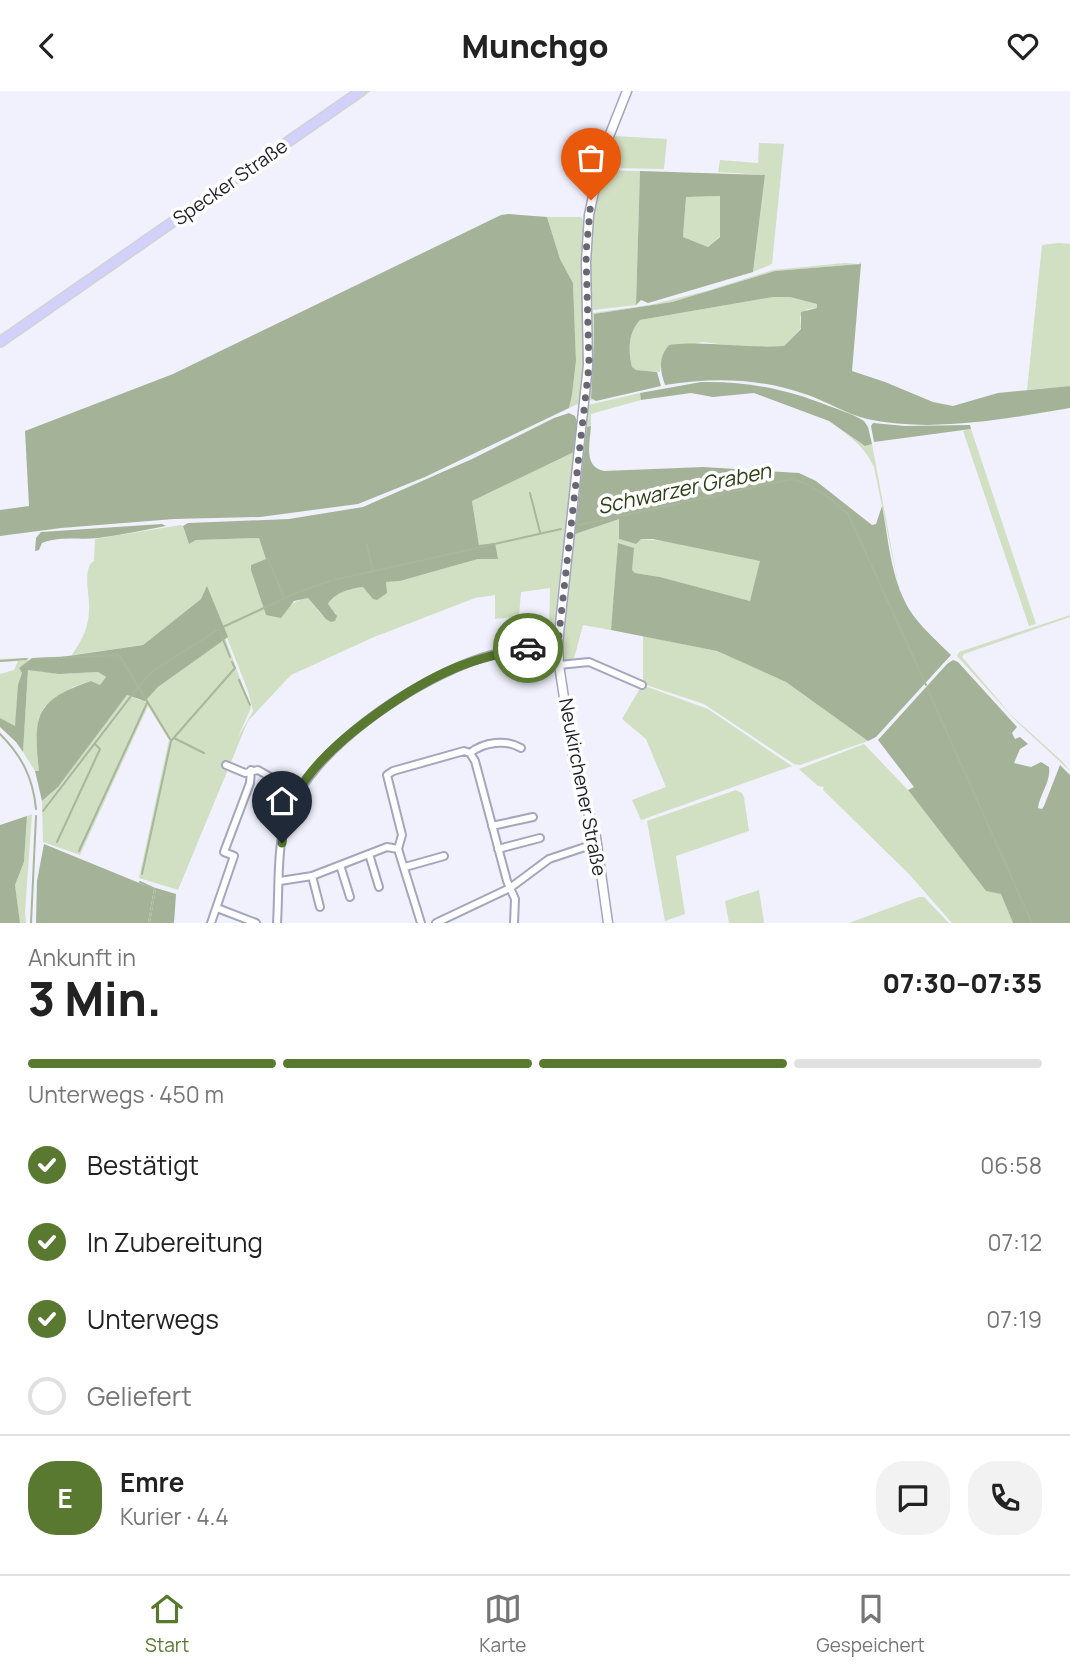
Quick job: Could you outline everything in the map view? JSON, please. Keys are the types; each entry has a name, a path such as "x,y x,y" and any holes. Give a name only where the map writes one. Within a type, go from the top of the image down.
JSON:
{"main road":[{"name":"Specker Straße","path":"0,342 361,91"}],"street":[{"name":"Neukirchener Straße","path":"608,923 597,843 575,770 558,643 589,358 586,253 591,200 604,148 627,91"},
{"path":"277,923 283,830 307,777 349,736 411,691 455,668 498,654 558,643"},
{"path":"559,665 589,662 642,685"},
{"path":"471,754 475,749 505,741 521,748"},
{"path":"421,923 398,849 402,835 387,780 388,774 461,751 471,754"},
{"path":"471,754 515,899 514,923"},
{"path":"226,765 245,773 258,770 285,785"},
{"path":"211,923 234,856 224,852 250,783 251,770"},
{"path":"492,825 533,817"},
{"path":"498,849 540,838"},
{"path":"437,923 510,888 549,859 597,843"},
{"path":"280,881 312,876 390,846 398,849"},
{"path":"369,854 379,887"},
{"path":"405,867 444,856"},
{"path":"340,865 350,897"},
{"path":"312,876 320,907"},
{"path":"217,908 256,923"}],"green space":[{"path":"365,91 371,91 105,276 104,274"},
{"path":"631,91 615,136 667,139 664,169 613,168 603,165"},
{"path":"759,143 784,144 772,264 753,272 765,175 718,172 720,160 758,163"},
{"path":"601,170 640,171 636,305 593,310 591,226"},
{"path":"640,171 765,175 753,272 648,303 641,300 636,305","holes":["720,196 720,237 708,247 683,237 686,197"]},
{"path":"721,196 720,236 708,247 683,237 686,197"},
{"path":"501,215 547,217 560,259 573,283 576,361 569,408 425,477 358,504 260,517 174,519 0,536 0,510 29,506 25,431 173,374"},
{"path":"547,217 580,217 584,220 581,254 585,314 584,364 580,403 569,408 576,361 573,283 560,259"},
{"path":"1070,244 1070,386 1027,390 1042,245"},
{"path":"861,261 861,264 775,271 672,302 594,314 591,394 596,401 589,400 592,313 650,305 773,270 859,264"},
{"path":"861,264 852,371 933,402 953,406 998,393 1070,386 1070,408 969,423 918,425 867,419 790,389 755,382 719,380 665,385 661,364 669,345 698,343 784,346 801,329 801,312 817,308 817,304 790,297 773,297 640,320 633,330 630,342 632,367 636,370 657,372 661,386 596,401 591,398 594,314 672,302 775,271"},
{"path":"773,297 790,297 817,304 817,308 807,309 800,317 801,328 783,347 756,348 702,342 663,354 660,372 635,370 632,367 630,342 633,330 640,320"},
{"path":"701,382 750,385 813,400 864,421 872,444 865,446 829,421 754,393 713,397 691,393 641,400 640,393"},
{"path":"640,393 641,400 591,414 591,426 587,427 577,533 620,518 619,539 636,544 640,539 669,541 760,560 750,601 635,573 632,570 632,558 619,543 611,630 583,625 573,662 562,660 588,405"},
{"path":"569,413 575,416 578,425 574,452 472,501 479,545 495,543 498,559 478,559 400,581 386,582 387,593 377,600 363,587 343,592 328,604 337,616 335,621 326,619 308,598 294,601 281,618 266,615 251,570 251,565 266,559 259,538 196,540 189,544 183,526 188,523 289,519 363,507"},
{"path":"829,421 865,446 872,444 899,589 874,467 860,446"},
{"path":"873,423 905,426 970,425 971,429 874,442 871,426"},
{"path":"591,426 590,459 597,469 604,471 703,467 799,473 816,481 872,525 876,524 882,506 895,576 906,603 922,626 951,655 876,737 868,741 786,682 717,651 611,630 618,543 634,548 632,570 635,573 750,601 760,561 653,539 641,539 636,544 619,539 619,519 575,534 587,427"},
{"path":"971,429 1036,624 1029,626 963,431"},
{"path":"574,452 553,635 549,634 550,588 521,592 519,616 495,619 495,595 475,598 374,637 291,675 248,721 178,890 139,878 169,740 148,706 80,855 43,842 42,801 58,787 127,695 140,700 149,696 225,638 251,708 237,739 253,711 248,691 207,587 201,599 143,645 72,655 87,624 87,583 90,564 94,561 95,539 181,525 189,544 196,540 259,538 267,556 266,559 251,565 266,615 308,598 322,615 335,620 336,613 328,604 343,591 358,587 367,591 385,588 386,582 400,581 492,557 479,545 472,501"},
{"path":"162,524 166,526 98,538 49,541 42,543 39,550 35,551 36,538 41,532"},
{"path":"207,586 228,637 158,687 145,701 127,695 58,787 42,801 35,771 39,771 37,736 42,713 48,703 58,695 91,681 100,685 106,677 98,672 59,674 28,670 23,752 0,727 0,718 15,726 18,685 22,673 19,668 32,658 61,657 143,645 201,599"},
{"path":"1070,615 962,657 1011,715 1070,771 1017,722 957,656 959,652"},
{"path":"643,636 717,651 786,682 868,741 800,765 794,764 704,704 643,684"},
{"path":"29,658 28,662 19,668 22,673 15,727 0,718 0,674 14,670 18,661 0,662 0,659"},
{"path":"953,660 958,662 1017,727 1012,733 1015,739 1020,737 1028,744 1020,749 1014,763 1031,767 1041,762 1049,767 1038,808 1042,809 1044,806 1060,765 1070,775 1070,923 1013,923 1001,894 986,891 908,790 914,787 878,740"},
{"path":"28,669 59,674 98,672 106,677 100,685 91,681 73,687 44,707 40,772 35,771 23,752"},
{"path":"642,685 708,709 792,766 641,820 632,800 666,787 646,739 622,719"},
{"path":"864,744 908,790 986,891 1001,893 1013,923 952,923 909,874 823,790 824,787 818,786 799,769"},
{"path":"736,790 744,797 749,831 676,856 685,914 665,921 647,821"},
{"path":"32,814 26,923 20,923 15,885 24,862 27,816"},
{"path":"27,816 24,862 15,885 20,923 0,923 0,825"},
{"path":"44,844 154,889 148,923 36,923 37,881"},
{"path":"156,888 176,894 174,923 150,923"},
{"path":"759,890 764,923 729,923 725,901"},
{"path":"919,897 924,897 949,923 849,923"}],"waterway":[{"name":"Schwarzer Graben","path":"579,525 792,479 815,488 848,514 926,685"},
{"path":"530,493 540,532"},
{"name":"Schwarzer Graben","path":"334,580 561,529"},
{"path":"367,545 373,571"},
{"path":"268,559 284,597"},
{"name":"Schwarzer Graben","path":"301,591 330,581"},
{"name":"Schwarzer Graben","path":"223,627 298,592"},
{"path":"43,811 153,671 219,629 230,657"},
{"path":"33,659 119,655 170,739"},
{"path":"0,661 26,659"},
{"path":"142,874 171,741 235,668 232,662"},
{"path":"239,680 250,705"},
{"name":"Schwarzer Graben","path":"927,688 1032,923"},
{"path":"79,851 147,703"},
{"path":"0,734 25,768 36,809"},
{"path":"174,738 204,753"},
{"path":"57,842 100,749 95,744"},
{"path":"31,923 36,816"},
{"path":"140,882 155,889 149,923"}],"way so far":[{"path":"528,648 558,643 589,365 586,253 591,200"}],"route":[{"path":"282,843 285,821 301,786 358,728 411,691 440,675 484,657 528,648"}]}
